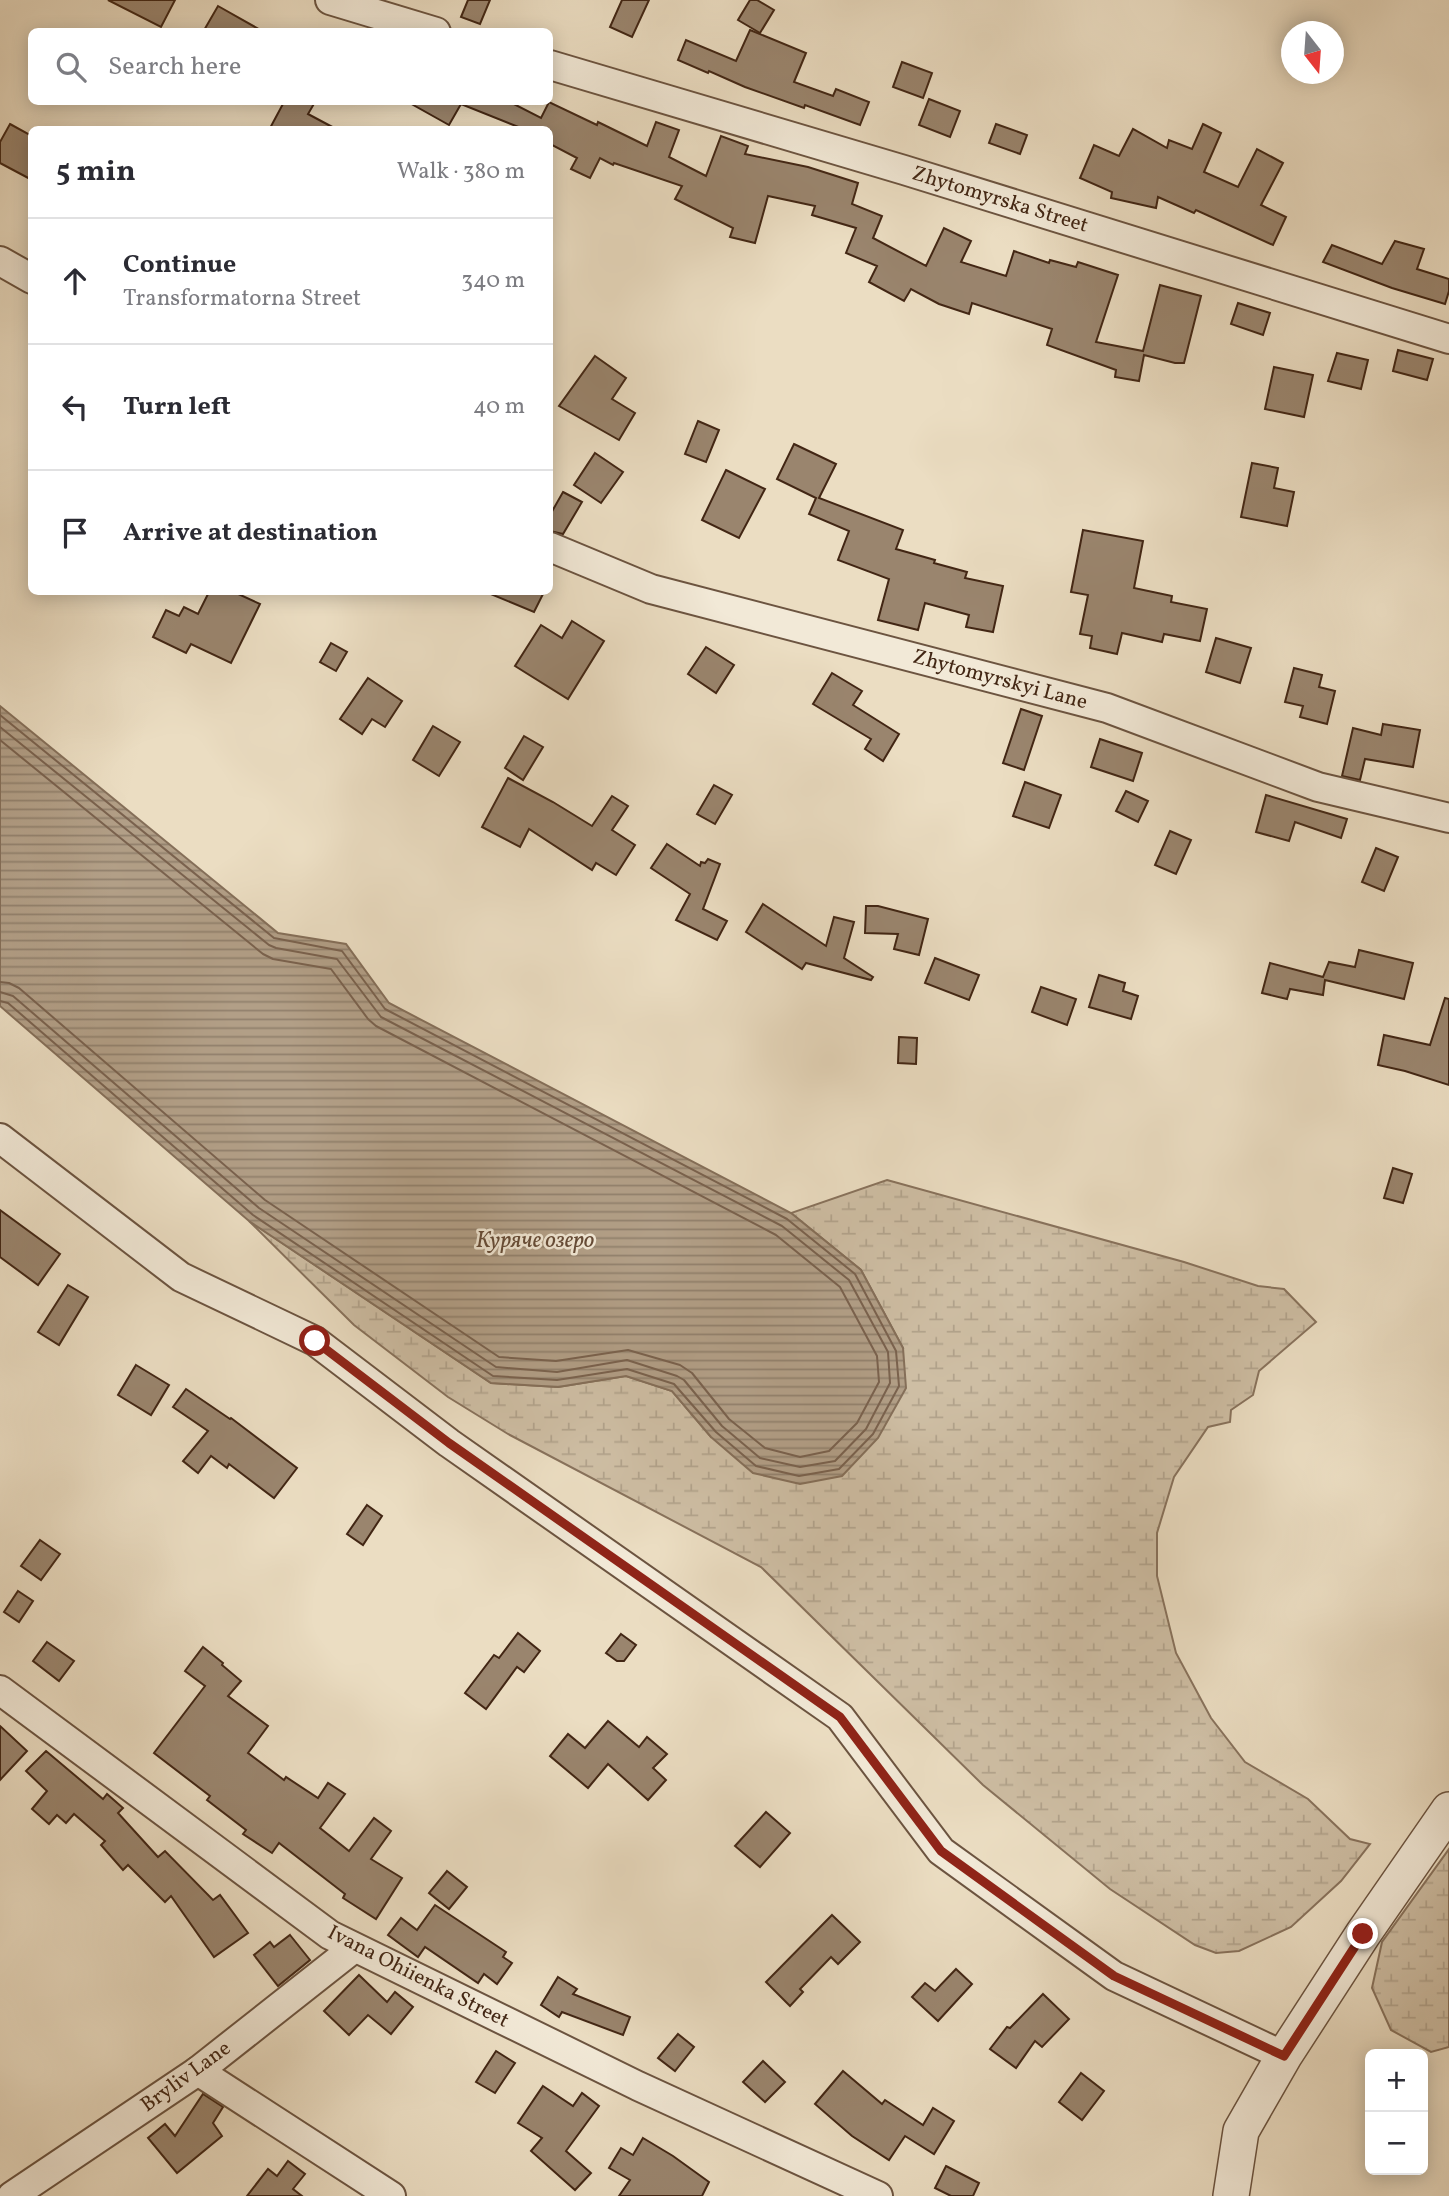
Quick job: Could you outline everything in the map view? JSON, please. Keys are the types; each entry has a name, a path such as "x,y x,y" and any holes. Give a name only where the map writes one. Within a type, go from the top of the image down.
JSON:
{"street":[{"path":"330,0 423,28"},
{"name":"Zhytomyrska Street","path":"553,66 904,170 1449,339"},
{"path":"0,261 28,277"},
{"name":"Zhytomyrskyi Lane","path":"553,548 651,589 1107,708 1318,788 1449,818"},
{"path":"0,1138 181,1277 315,1341 449,1443 840,1717 941,1851 1114,1976 1284,2056"},
{"name":"Ivana Ohiienka Street","path":"0,1690 330,1935 638,2086 878,2196"},
{"path":"1231,2196 1241,2132 1284,2056 1363,1934 1449,1810"},
{"name":"Bryliv Lane","path":"12,2196 198,2071 354,1948"},
{"path":"198,2071 391,2196"}],"green space":[{"path":"887,1180 1184,1262 1258,1286 1284,1289 1316,1322 1259,1371 1253,1395 1231,1410 1230,1422 1208,1427 1174,1477 1157,1533 1157,1576 1176,1653 1211,1718 1245,1762 1308,1799 1350,1839 1370,1844 1341,1881 1291,1927 1239,1951 1216,1953 1195,1945 1110,1889 983,1785 761,1567 508,1434 448,1397 354,1325 249,1221 491,1383 558,1387 626,1376 672,1391 711,1437 903,1348 861,1270 791,1213"},
{"path":"1449,1849 1449,2047 1431,2052 1391,2030 1372,1988 1382,1942"}],"water":[{"name":"Куряче озеро","path":"0,706 278,933 346,944 389,1003 791,1213 861,1270 903,1348 906,1388 878,1438 842,1476 800,1484 753,1473 711,1437 672,1391 626,1376 558,1387 491,1383 249,1221 0,1006"}],"building":[{"path":"108,0 175,0 161,27"},
{"path":"468,0 490,0 480,24 461,17"},
{"path":"622,0 649,0 632,37 610,27"},
{"path":"750,0 757,0 774,10 760,33 738,20"},
{"path":"218,6 257,28 205,28"},
{"path":"750,30 806,53 794,82 833,96 836,89 869,102 860,125 745,87 678,60 686,40 736,61"},
{"path":"902,62 932,73 923,98 893,87"},
{"path":"929,99 960,111 950,137 919,125"},
{"path":"553,104 647,146 656,122 679,130 669,157 706,176 721,136 748,146 745,154 808,167 858,183 852,204 882,216 873,238 926,266 944,228 971,241 961,262 1006,276 1014,251 1049,263 1050,260 1076,267 1078,262 1118,275 1096,342 1143,351 1160,285 1201,296 1184,363 1144,355 1139,381 1115,377 1116,370 1047,345 1052,329 972,303 969,314 939,304 911,289 904,301 869,282 877,266 846,253 856,228 812,215 815,206 768,196 755,243 730,237 733,228 675,199 682,186 614,163 613,165 600,158 590,178 571,169 577,158 553,146 553,126 516,126 464,105 516,105 541,118 548,105"},
{"path":"282,105 313,105 308,114 330,126 271,126"},
{"path":"413,105 460,105 449,125"},
{"path":"10,124 28,134 28,178 0,163 0,142"},
{"path":"996,124 1027,135 1020,154 989,143"},
{"path":"1203,124 1221,133 1204,172 1238,187 1257,149 1283,163 1261,205 1286,217 1273,245 1196,210 1194,213 1158,197 1156,208 1111,198 1112,192 1080,178 1094,145 1119,156 1133,129 1167,148 1169,140 1192,149"},
{"path":"1395,241 1424,249 1417,269 1449,279 1445,304 1392,288 1323,262 1332,245 1382,264"},
{"path":"1238,303 1270,313 1263,335 1231,324"},
{"path":"1398,350 1433,359 1427,380 1393,371"},
{"path":"1337,353 1368,360 1361,389 1328,381"},
{"path":"595,356 626,378 612,399 635,413 619,440 559,406"},
{"path":"1274,367 1313,375 1304,417 1265,409"},
{"path":"698,421 719,430 706,462 685,454"},
{"path":"794,444 836,464 819,498 903,530 896,549 967,572 965,578 1003,586 993,632 966,627 969,615 925,603 918,630 878,620 889,579 838,560 849,531 809,514 816,498 777,479"},
{"path":"595,453 623,472 601,503 574,485"},
{"path":"1252,463 1278,468 1274,488 1294,492 1287,526 1241,517"},
{"path":"726,470 765,489 739,538 702,520"},
{"path":"563,492 582,502 563,534 553,532 553,510"},
{"path":"1083,530 1143,541 1134,588 1172,596 1171,602 1207,609 1200,641 1164,634 1162,642 1122,633 1117,654 1090,648 1092,636 1080,634 1088,595 1071,592"},
{"path":"208,595 240,595 260,604 231,663 191,644 186,653 153,637 166,610 179,616 184,607 198,614"},
{"path":"493,595 542,595 534,612"},
{"path":"572,621 604,641 568,699 515,666 541,625 562,638"},
{"path":"1216,638 1251,648 1240,683 1206,672"},
{"path":"331,643 347,652 336,671 320,662"},
{"path":"706,647 734,665 716,693 688,674"},
{"path":"1294,668 1322,675 1319,687 1335,691 1327,724 1300,717 1303,706 1285,702"},
{"path":"832,673 862,691 853,705 899,734 883,761 865,749 871,739 813,704"},
{"path":"368,678 402,701 385,727 372,719 362,734 340,719"},
{"path":"1021,709 1042,716 1024,770 1003,763"},
{"path":"1383,724 1420,730 1413,767 1365,759 1360,780 1342,776 1353,728 1381,735"},
{"path":"433,726 460,742 439,776 413,760"},
{"path":"524,736 543,747 523,780 505,768"},
{"path":"1100,739 1142,753 1133,781 1091,767"},
{"path":"508,778 592,826 612,796 628,806 612,830 635,845 616,875 596,863 592,870 529,829 520,847 482,827"},
{"path":"1025,782 1061,795 1049,828 1013,816"},
{"path":"714,785 732,795 715,824 697,814"},
{"path":"1126,791 1148,801 1138,822 1116,811"},
{"path":"1266,795 1347,819 1341,838 1295,822 1289,841 1256,832"},
{"path":"1170,831 1191,840 1176,874 1155,865"},
{"path":"667,844 700,866 701,862 705,863 708,859 720,864 703,909 727,921 717,940 676,920 690,894 651,868"},
{"path":"1376,848 1398,857 1384,891 1362,882"},
{"path":"763,904 826,946 834,917 854,922 844,958 873,977 871,980 806,963 802,969 746,932"},
{"path":"866,906 878,906 928,919 919,955 894,949 898,934 865,933"},
{"path":"1359,950 1413,963 1404,999 1325,980 1323,995 1290,989 1287,999 1262,993 1270,963 1323,977 1329,962 1355,967"},
{"path":"935,958 979,975 969,1000 925,983"},
{"path":"1099,975 1125,983 1123,991 1138,996 1131,1019 1089,1007"},
{"path":"1041,987 1076,999 1067,1025 1032,1012"},
{"path":"1445,998 1449,999 1449,1085 1378,1065 1384,1035 1430,1045"},
{"path":"899,1037 917,1038 916,1064 898,1063"},
{"path":"1393,1168 1412,1174 1403,1203 1384,1198"},
{"path":"0,1210 60,1254 38,1285 0,1257"},
{"path":"68,1285 88,1297 59,1345 38,1332"},
{"path":"136,1365 169,1385 151,1415 118,1395"},
{"path":"186,1389 231,1418 297,1468 274,1498 229,1464 227,1468 211,1456 198,1473 183,1461 208,1431 173,1407"},
{"path":"367,1505 382,1516 363,1545 347,1534"},
{"path":"40,1540 60,1554 41,1580 21,1566"},
{"path":"18,1591 33,1601 19,1622 4,1612"},
{"path":"518,1633 540,1651 524,1672 517,1667 486,1709 465,1693 494,1655 499,1658"},
{"path":"621,1634 636,1645 624,1661 617,1661 606,1653"},
{"path":"47,1642 74,1661 59,1681 33,1661"},
{"path":"203,1647 241,1681 228,1696 268,1726 248,1753 284,1780 286,1777 318,1798 328,1783 345,1794 320,1828 349,1851 374,1818 391,1831 371,1859 402,1878 376,1919 343,1898 345,1894 279,1843 272,1853 243,1834 246,1830 207,1800 210,1796 154,1753 205,1686 185,1671"},
{"path":"608,1721 639,1747 647,1737 667,1754 653,1768 666,1780 648,1800 608,1764 588,1788 550,1756 568,1734 585,1748"},
{"path":"0,1726 27,1751 0,1780"},
{"path":"46,1751 103,1799 107,1794 123,1808 118,1813 158,1857 165,1851 213,1900 220,1895 248,1933 214,1957 171,1896 165,1902 128,1865 123,1870 101,1845 105,1841 74,1814 66,1823 57,1815 49,1824 32,1809 47,1791 26,1771"},
{"path":"766,1812 790,1833 760,1867 735,1846"},
{"path":"447,1871 467,1887 449,1909 429,1893"},
{"path":"435,1905 506,1952 503,1957 512,1963 497,1984 484,1974 478,1983 425,1947 418,1957 388,1935 401,1918 417,1930"},
{"path":"832,1915 860,1942 838,1964 831,1957 800,1989 803,1992 790,2006 766,1982"},
{"path":"290,1935 310,1960 278,1986 254,1955 270,1942 274,1947"},
{"path":"956,1969 972,1984 938,2021 912,1997 925,1983 935,1991"},
{"path":"359,1975 387,2002 395,1992 413,2007 391,2034 368,2015 349,2035 324,2011"},
{"path":"558,1977 577,1989 573,1994 630,2017 623,2035 562,2012 559,2017 541,2005"},
{"path":"1043,1994 1069,2019 1042,2047 1035,2041 1016,2068 990,2049 1007,2027 1010,2028"},
{"path":"678,2034 694,2047 675,2071 658,2058"},
{"path":"496,2051 515,2063 495,2093 476,2082"},
{"path":"763,2061 785,2082 765,2102 743,2082"},
{"path":"843,2071 882,2104 885,2100 923,2125 933,2108 954,2121 934,2154 905,2136 889,2160 852,2136 815,2104"},
{"path":"1081,2073 1104,2091 1082,2120 1059,2102"},
{"path":"543,2086 573,2106 582,2093 599,2106 566,2151 591,2173 575,2190 531,2151 542,2138 518,2123"},
{"path":"203,2094 223,2107 213,2123 222,2136 177,2173 148,2138 165,2124 175,2136"},
{"path":"643,2138 709,2182 702,2196 619,2196 630,2180 609,2168 621,2148 633,2155"},
{"path":"288,2161 305,2174 293,2189 302,2196 247,2196 268,2169 277,2176"},
{"path":"946,2166 979,2183 973,2196 951,2196 935,2188"}],"route":[{"path":"315,1341 449,1443 840,1717 941,1851 1114,1976 1284,2056 1363,1934"}]}
